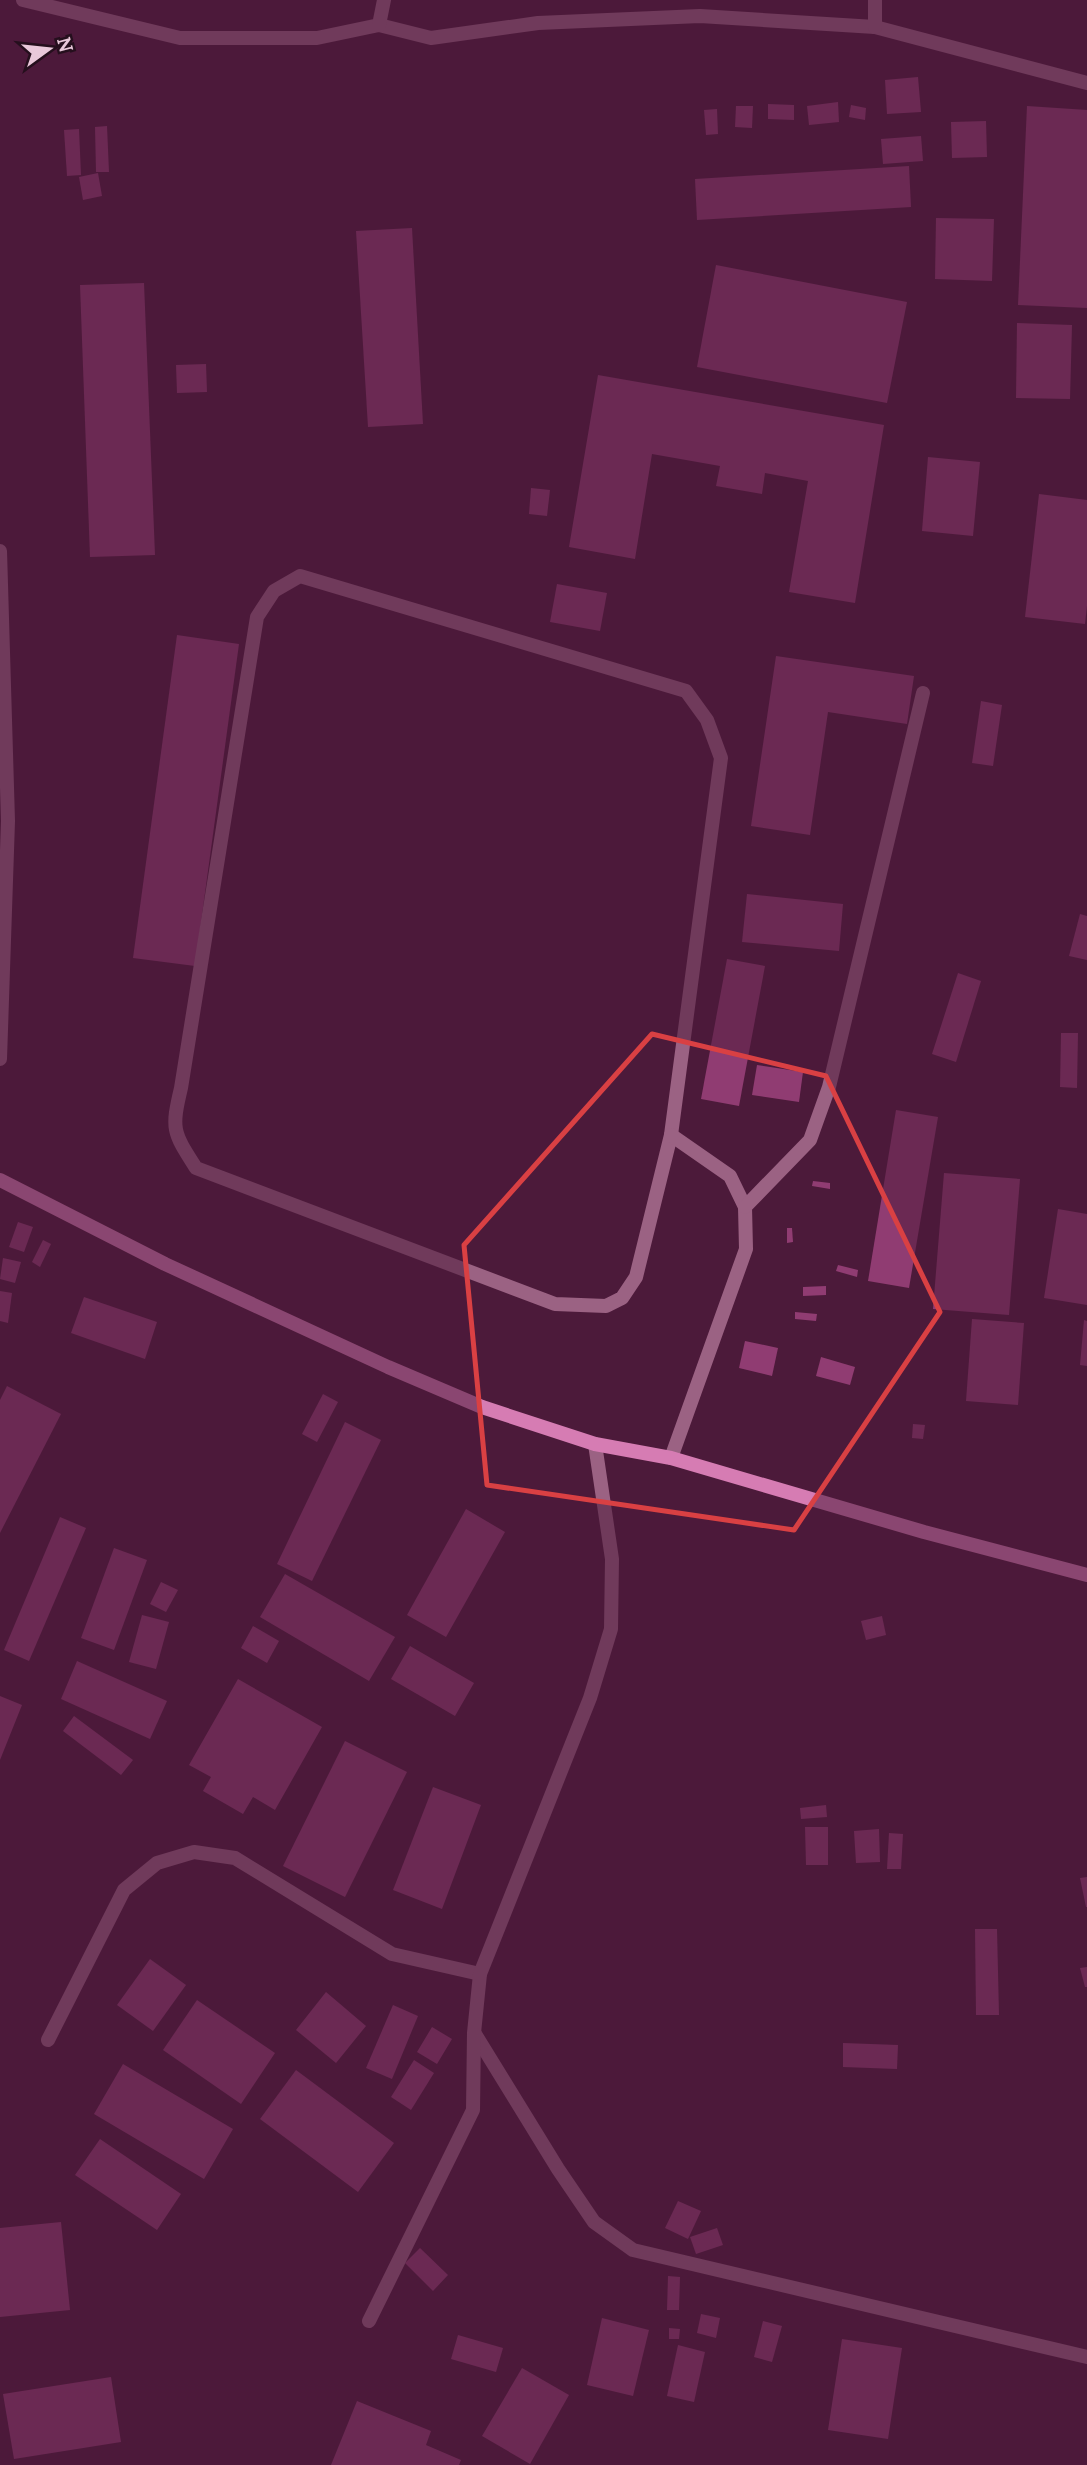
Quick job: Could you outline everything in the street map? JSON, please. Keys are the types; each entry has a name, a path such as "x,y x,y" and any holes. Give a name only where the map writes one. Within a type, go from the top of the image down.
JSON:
{"street":[{"path":"23,0 180,38 317,38 379,25 431,38 538,23 701,16 875,27 1087,83"},
{"path":"379,25 384,0"},
{"path":"875,0 875,27"},
{"path":"0,551 8,821 0,1059"},
{"path":"300,576 686,691 707,720 721,758 670,1135 636,1277 622,1298 606,1307 555,1304 196,1168 176,1137 175,1114 257,617 274,591 300,576"},
{"path":"745,1207 810,1140 830,1087 923,693"},
{"path":"670,1135 730,1176 745,1207 746,1249 671,1458"},
{"path":"0,1180 165,1264 388,1367 482,1407 596,1444 671,1458 924,1532 1087,1575"},
{"path":"369,2321 473,2110 474,2032 480,1974 590,1698 611,1629 612,1559 596,1444"},
{"path":"48,2040 124,1890 158,1863 194,1852 235,1858 392,1954 480,1974"},
{"path":"474,2032 558,2169 594,2222 633,2250 1087,2357"}],"highlighted area":[{"path":"652,1034 826,1076 940,1312 794,1530 487,1485 464,1245"}],"building":[{"path":"918,77 921,112 887,114 885,80"},
{"path":"838,102 839,122 809,125 807,106"},
{"path":"768,104 794,105 794,120 768,119"},
{"path":"851,105 866,108 865,120 849,117"},
{"path":"736,106 753,106 752,128 735,127"},
{"path":"1027,106 1087,110 1087,308 1018,305"},
{"path":"717,109 718,134 706,135 704,110"},
{"path":"986,121 987,157 952,158 951,122"},
{"path":"107,126 109,172 96,172 95,127"},
{"path":"79,129 81,175 67,176 64,130"},
{"path":"921,136 923,161 883,164 881,139"},
{"path":"909,166 911,207 697,220 695,179"},
{"path":"98,173 102,196 83,200 79,177"},
{"path":"936,218 994,219 992,281 935,279"},
{"path":"412,228 423,424 368,427 356,231"},
{"path":"716,265 907,302 887,403 697,367"},
{"path":"144,283 155,555 90,557 80,285"},
{"path":"1017,323 1072,325 1070,399 1016,398"},
{"path":"206,364 207,392 177,393 176,365"},
{"path":"598,375 884,425 855,603 789,592 808,481 765,473 762,494 716,486 720,466 652,454 635,559 569,547"},
{"path":"928,457 980,462 973,536 922,531"},
{"path":"531,488 550,490 547,516 529,514"},
{"path":"1039,494 1087,500 1085,624 1025,617"},
{"path":"557,584 607,593 600,631 550,622"},
{"path":"177,635 239,644 195,966 133,958"},
{"path":"776,656 914,676 907,724 828,712 810,835 751,826"},
{"path":"981,701 1002,705 993,766 972,763"},
{"path":"747,894 843,904 839,951 742,942"},
{"path":"1080,914 1087,916 1087,960 1069,956"},
{"path":"727,959 765,966 739,1106 701,1099"},
{"path":"958,973 981,981 956,1062 932,1054"},
{"path":"1061,1033 1078,1033 1077,1088 1060,1087"},
{"path":"757,1065 803,1072 799,1102 752,1095"},
{"path":"896,1110 938,1117 909,1288 868,1281"},
{"path":"944,1173 1020,1179 1009,1315 933,1309"},
{"path":"813,1181 830,1183 830,1189 812,1186"},
{"path":"1058,1209 1087,1214 1087,1305 1044,1298"},
{"path":"18,1222 33,1227 24,1252 9,1247"},
{"path":"787,1228 792,1228 793,1242 787,1243"},
{"path":"43,1240 51,1244 40,1267 32,1262"},
{"path":"3,1258 21,1262 15,1283 0,1279"},
{"path":"838,1265 858,1270 857,1277 836,1271"},
{"path":"826,1286 826,1295 803,1296 803,1287"},
{"path":"0,1291 12,1293 8,1323 0,1321"},
{"path":"84,1297 157,1322 145,1359 71,1333"},
{"path":"795,1312 817,1314 816,1321 795,1319"},
{"path":"972,1319 1024,1323 1018,1405 966,1401"},
{"path":"1084,1320 1087,1321 1087,1366 1080,1365"},
{"path":"745,1341 778,1348 772,1376 739,1368"},
{"path":"821,1357 855,1367 850,1385 816,1376"},
{"path":"7,1386 61,1414 0,1533 0,1400"},
{"path":"323,1394 338,1402 317,1442 302,1434"},
{"path":"345,1422 381,1440 312,1581 277,1564"},
{"path":"913,1424 925,1425 923,1439 912,1438"},
{"path":"466,1509 505,1532 446,1637 407,1615"},
{"path":"60,1517 86,1528 29,1661 4,1650"},
{"path":"114,1548 147,1560 114,1650 81,1638"},
{"path":"285,1574 395,1637 369,1681 260,1617"},
{"path":"161,1582 178,1590 166,1612 150,1604"},
{"path":"142,1615 169,1622 156,1669 129,1662"},
{"path":"882,1616 886,1635 866,1640 861,1621"},
{"path":"253,1626 279,1641 267,1663 241,1648"},
{"path":"410,1646 474,1683 455,1716 391,1679"},
{"path":"77,1661 167,1701 150,1739 61,1699"},
{"path":"238,1679 322,1727 275,1810 253,1797 243,1814 203,1791 211,1777 189,1765"},
{"path":"0,1696 22,1705 0,1760"},
{"path":"74,1716 133,1760 121,1775 63,1731"},
{"path":"345,1741 407,1772 345,1897 283,1866"},
{"path":"433,1787 481,1805 442,1909 393,1890"},
{"path":"826,1805 827,1817 801,1819 800,1808"},
{"path":"805,1827 828,1827 828,1865 806,1865"},
{"path":"879,1829 880,1862 856,1863 854,1831"},
{"path":"889,1833 903,1834 901,1869 887,1869"},
{"path":"1087,1877 1087,1907 1086,1907 1080,1878"},
{"path":"975,1929 997,1929 999,2015 976,2015"},
{"path":"150,1959 186,1985 153,2031 117,2005"},
{"path":"1087,1967 1087,1987 1085,1987 1080,1968"},
{"path":"326,1992 366,2026 336,2063 296,2030"},
{"path":"197,2000 275,2053 241,2104 163,2050"},
{"path":"393,2005 418,2016 392,2079 366,2068"},
{"path":"432,2027 452,2039 437,2064 417,2052"},
{"path":"843,2043 898,2045 897,2069 843,2067"},
{"path":"414,2060 434,2073 411,2110 391,2097"},
{"path":"123,2064 233,2129 204,2179 94,2114"},
{"path":"296,2070 394,2143 358,2192 260,2119"},
{"path":"100,2139 181,2194 157,2230 75,2175"},
{"path":"678,2201 701,2211 688,2239 665,2228"},
{"path":"61,2222 70,2310 0,2317 0,2228"},
{"path":"717,2228 723,2245 696,2254 690,2237"},
{"path":"420,2248 448,2275 433,2291 405,2263"},
{"path":"668,2276 680,2277 679,2310 667,2310"},
{"path":"701,2314 720,2318 716,2338 697,2333"},
{"path":"602,2318 649,2330 633,2396 587,2385"},
{"path":"763,2321 782,2326 772,2362 754,2357"},
{"path":"669,2328 680,2329 679,2339 669,2339"},
{"path":"458,2335 503,2348 496,2372 451,2359"},
{"path":"842,2339 902,2348 888,2439 828,2430"},
{"path":"678,2345 705,2352 694,2402 667,2396"},
{"path":"522,2368 569,2395 530,2464 482,2436"},
{"path":"111,2377 121,2442 14,2459 3,2394"},
{"path":"357,2401 431,2431 426,2445 461,2460 459,2465 331,2465"}]}
